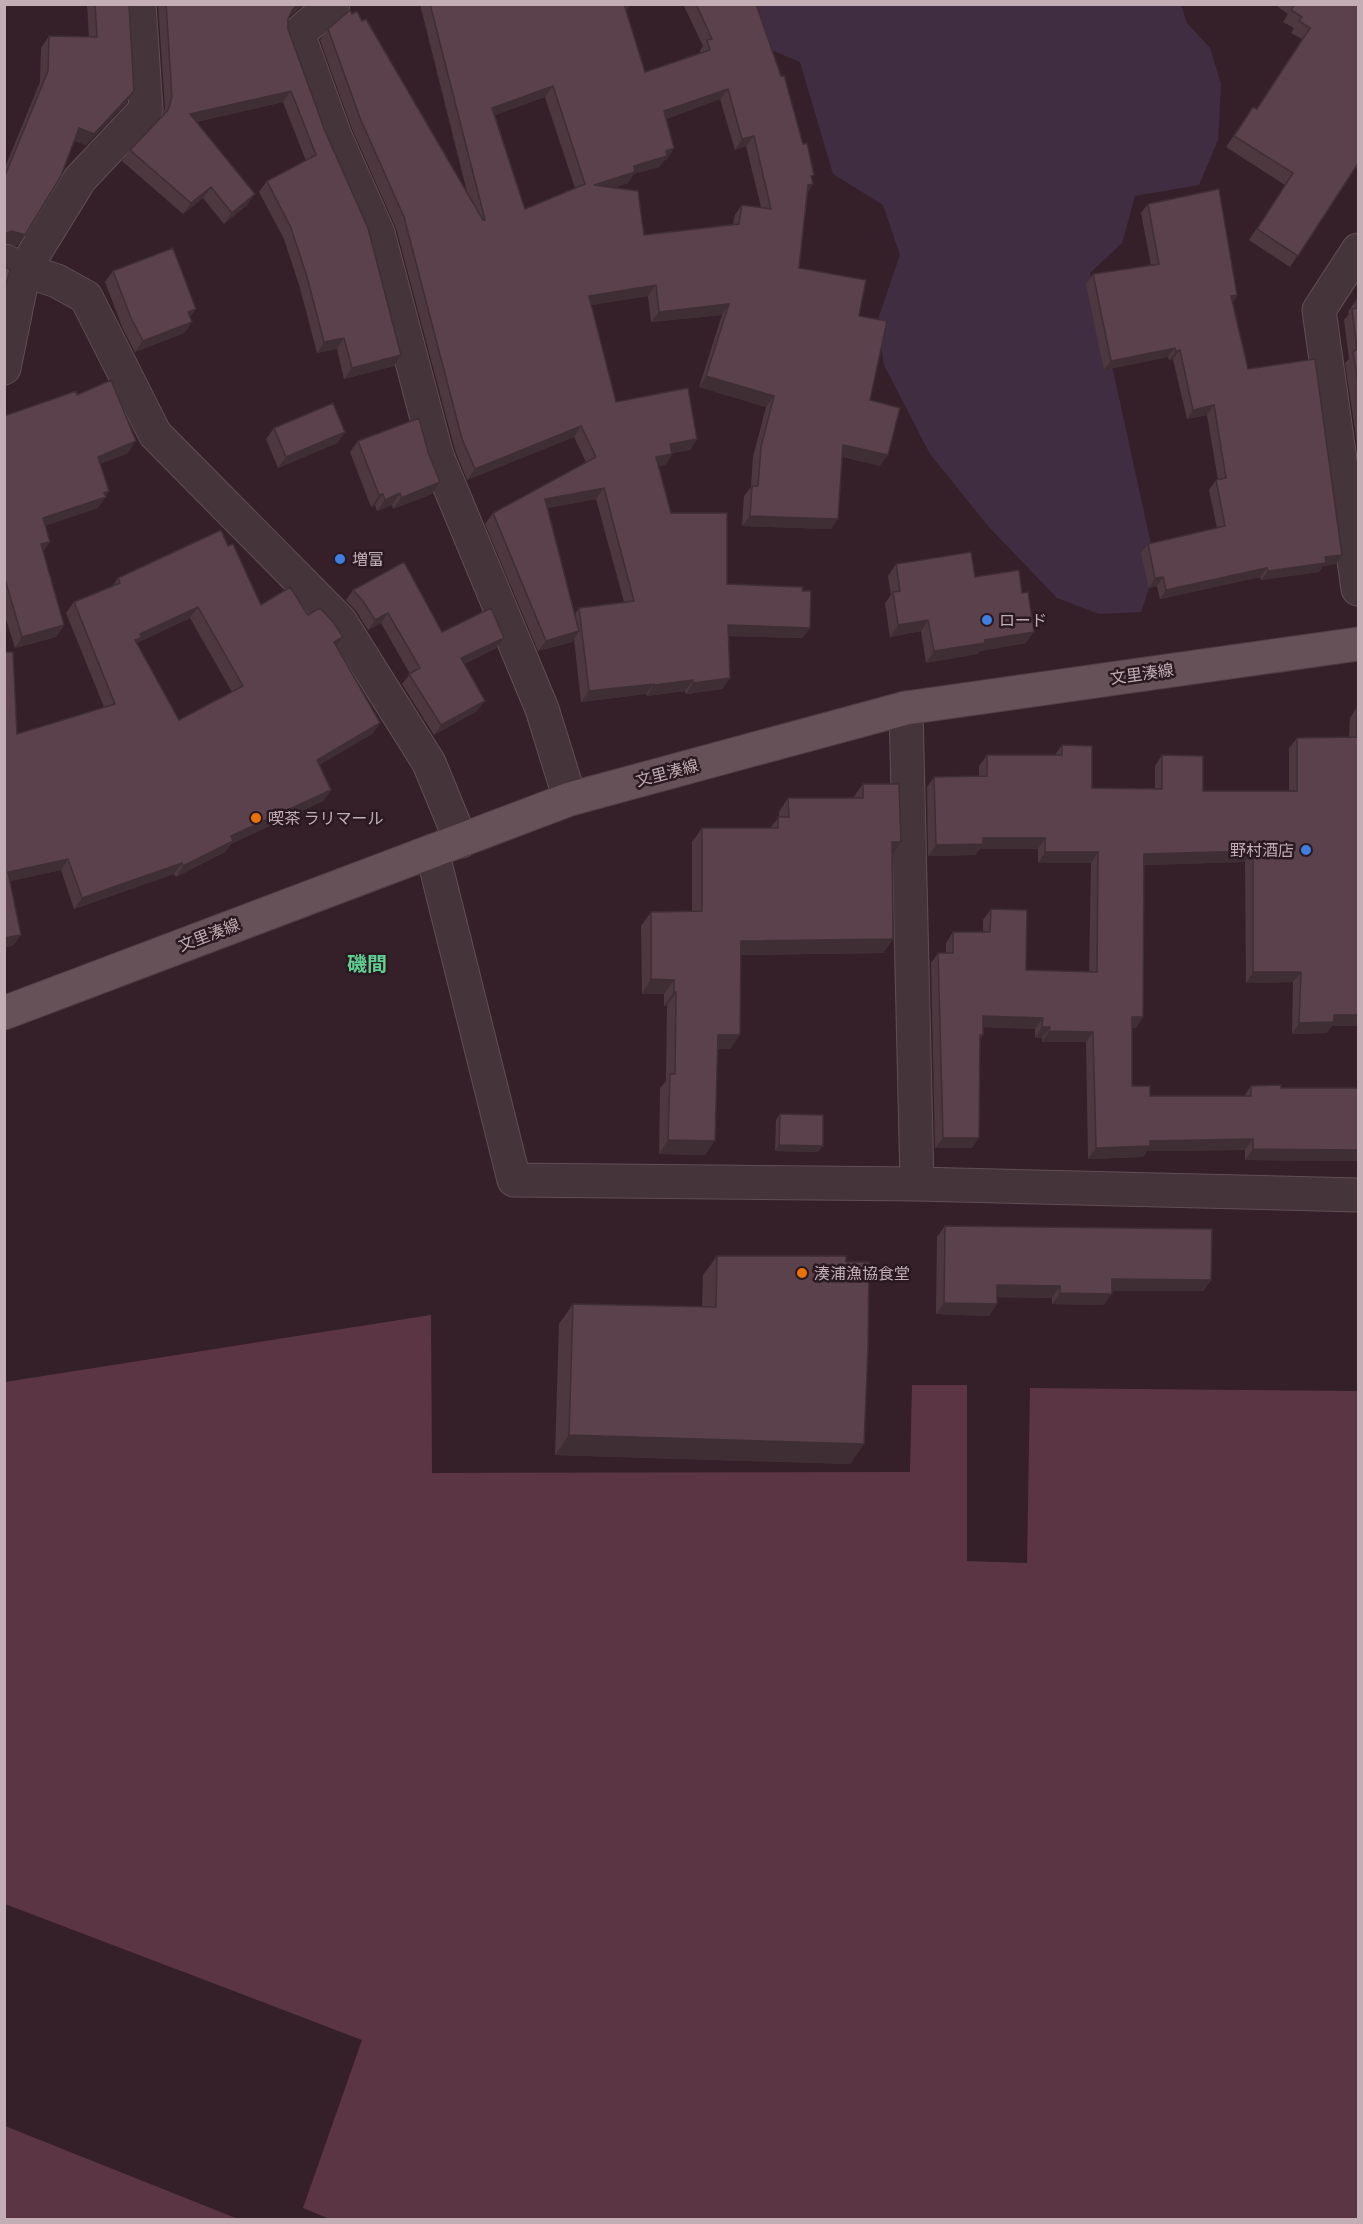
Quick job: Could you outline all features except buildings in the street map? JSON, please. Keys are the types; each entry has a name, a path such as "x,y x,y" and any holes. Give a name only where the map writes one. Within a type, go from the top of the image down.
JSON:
{"main road":[{"name":"文里湊線","path":"4,1013 570,799 906,708 1359,644"}],"street":[{"path":"4,368 14,265 80,180 146,109 139,4"},
{"path":"333,4 298,34 335,136 378,233 437,456 542,709 570,799"},
{"path":"1359,250 1319,310 1359,590"},
{"path":"14,265 57,281 86,297 155,434 340,621 429,763 514,1180 917,1184 1359,1195"},
{"path":"906,708 917,1184"}],"shaded area":[{"path":"751,5 1181,5 1187,23 1210,48 1221,84 1218,140 1199,185 1135,196 1122,243 1090,273 1156,567 1141,612 1099,614 1057,598 988,526 930,454 884,365 877,322 900,255 883,205 833,174 800,62 767,48"},
{"path":"431,1315 432,1473 910,1472 912,1385 967,1385 967,1561 1027,1563 1030,1388 1358,1391 1358,2219 332,2220 303,2208 362,2040 5,1904 5,1382"},
{"path":"5,2126 238,2219 5,2219"}],"place":[{"name":"増富","path":"340,559"},
{"name":"ロード","path":"987,620"},
{"name":"喫茶 ラリマール","path":"256,818"},
{"name":"野村酒店","path":"1306,850"},
{"name":"湊浦漁協食堂","path":"802,1273"}],"district":[{"name":"磯間","path":"367,964"}]}
